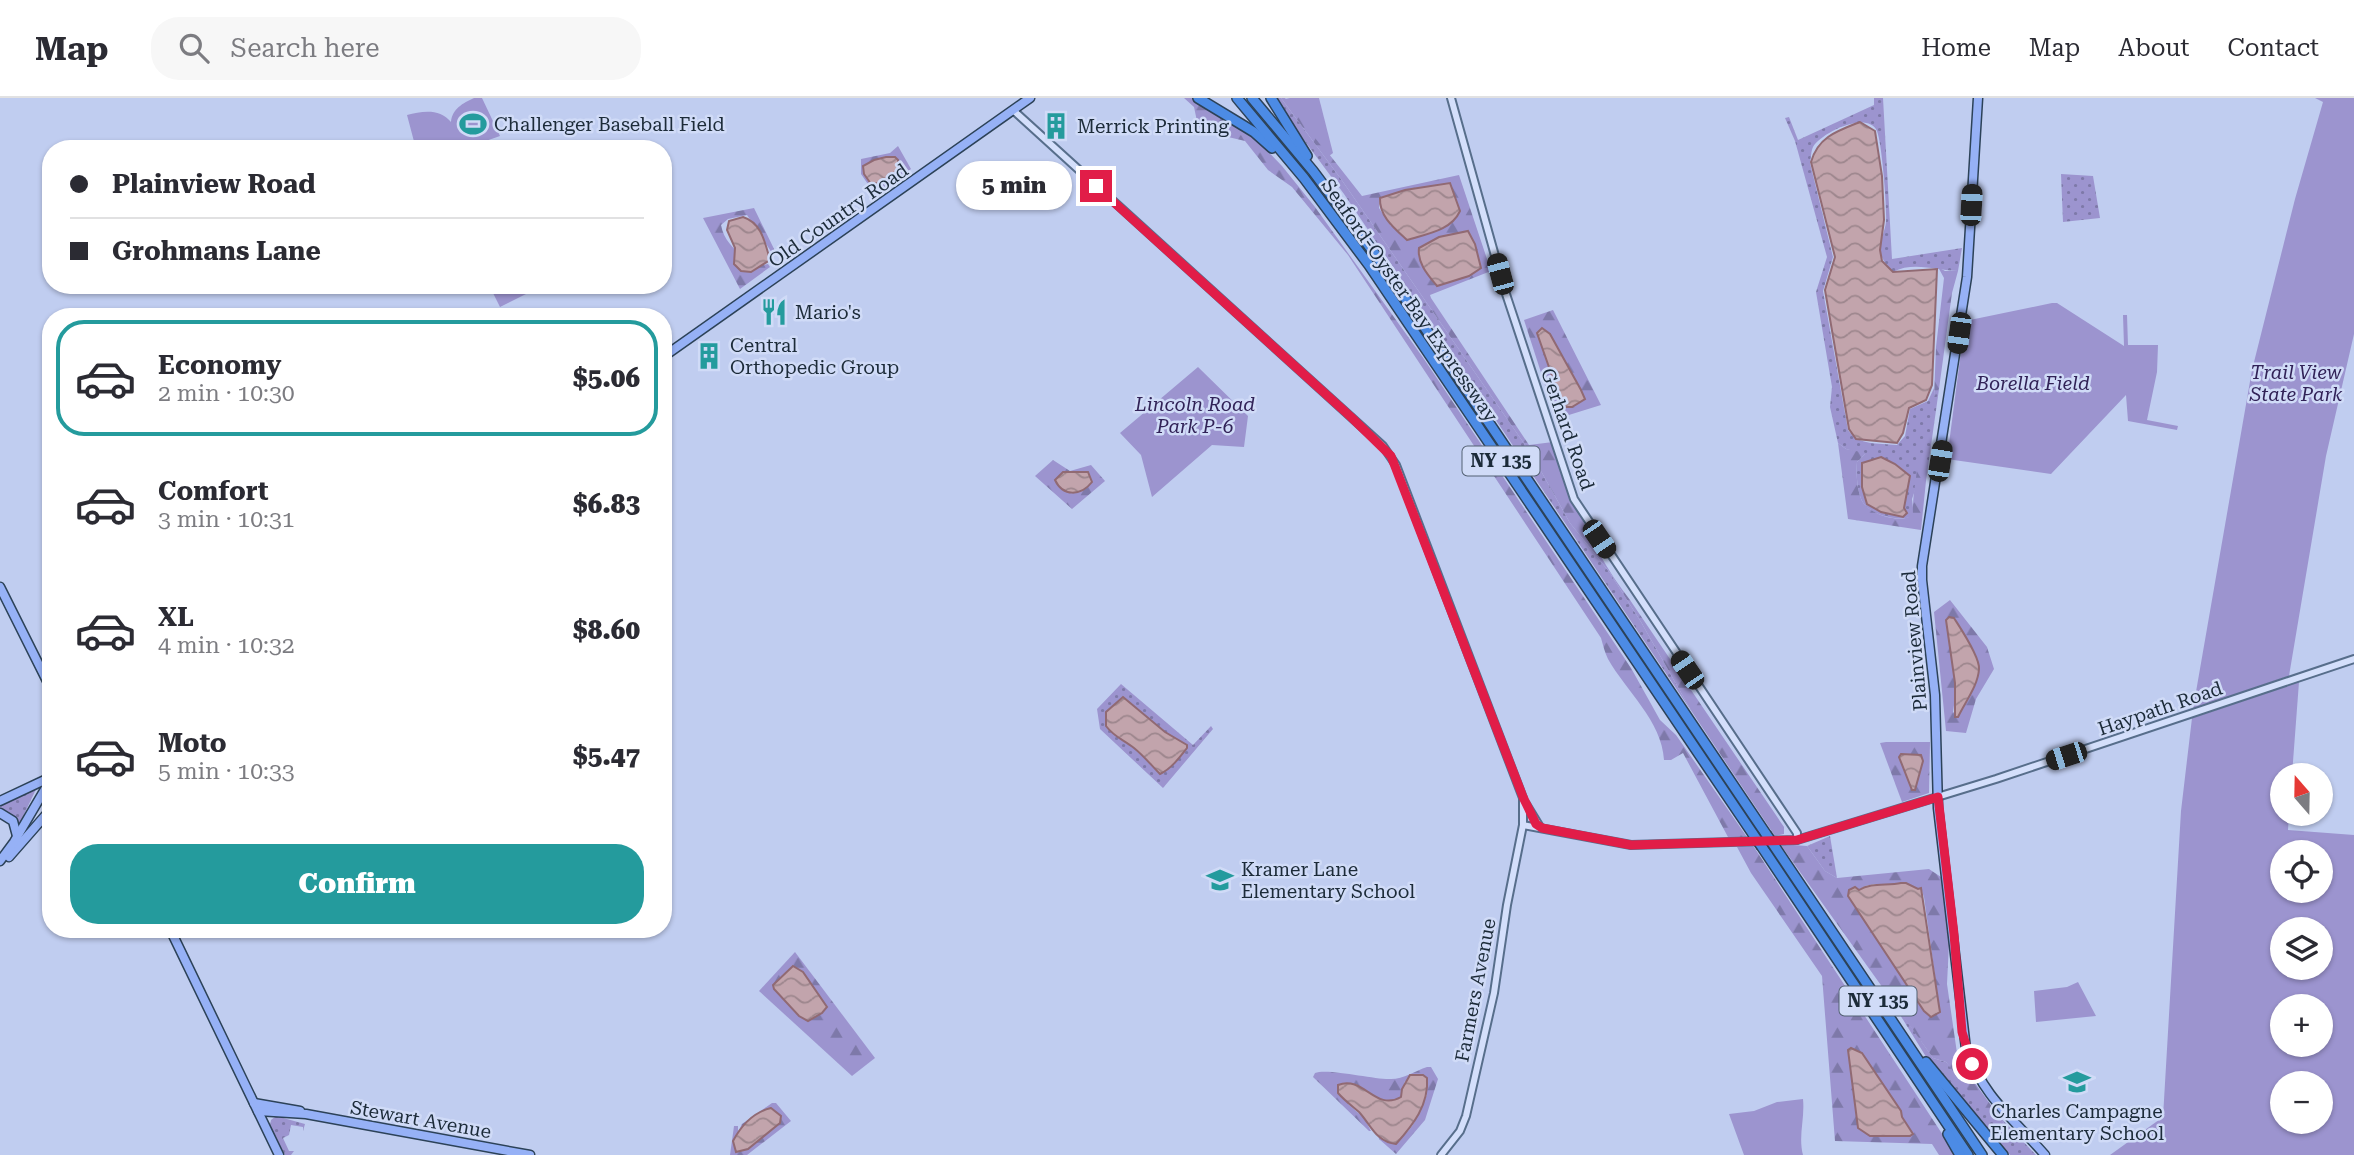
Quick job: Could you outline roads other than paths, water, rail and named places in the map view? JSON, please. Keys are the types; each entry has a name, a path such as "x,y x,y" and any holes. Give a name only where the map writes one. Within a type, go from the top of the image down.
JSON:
{"highway":[{"path":"1198,98 1266,141 1325,206"},
{"name":"Seaford-Oyster Bay Expressway","path":"1237,98 1325,206 1382,285 1968,1155"},
{"name":"Seaford-Oyster Bay Expressway","path":"1252,98 1334,199 1407,300 1982,1155"},
{"path":"1271,98 1334,199"},
{"path":"1896,1027 2003,1155"},
{"path":"1928,1095 1960,1155"}],"main road":[{"name":"Old Country Road","path":"672,351 1030,98"},
{"name":"Plainview Road","path":"1978,98 1967,277 1922,566 1935,695 1938,797 1966,1049 1991,1098 2045,1155"},
{"path":"0,587 42,671"},
{"path":"0,801 42,782"},
{"path":"0,863 42,792"},
{"path":"0,813 13,821 17,828 16,838"},
{"path":"0,863 42,819"},
{"path":"174,938 279,1155"},
{"name":"Stewart Avenue","path":"256,1107 284,1106 306,1114 530,1155"}],"street":[{"name":"Gerhard Road","path":"1451,98 1504,288 1574,499 1797,833 1797,840"},
{"path":"1013,110 1391,456 1523,797 1536,824 1542,828"},
{"name":"Haypath Road","path":"1523,824 1631,845 1797,840 2063,757 2354,659"},
{"name":"Farmers Avenue","path":"1441,1155 1460,1131 1466,1116 1494,993 1523,824 1523,797"}],"water":[{"path":"1860,122 1875,131 1882,176 1882,261 1893,272 1937,269 1932,385 1926,400 1909,408 1903,433 1897,443 1856,439 1849,429 1825,290 1835,257 1811,162 1818,146 1824,141 1836,132"},
{"path":"886,157 895,157 898,160 898,170 878,183 871,184 864,174 863,166"},
{"path":"1450,183 1460,211 1451,223 1437,231 1407,240 1388,221 1382,210 1380,198 1405,190"},
{"path":"743,217 759,229 770,260 751,272 741,271 734,264 735,248 727,230 729,221"},
{"path":"1468,231 1475,244 1481,268 1469,276 1437,286 1421,264 1419,248 1439,237"},
{"path":"1542,328 1550,334 1585,399 1572,407 1563,407 1537,333"},
{"path":"1881,457 1910,476 1904,508 1907,513 1903,517 1881,512 1867,504 1862,487 1862,463"},
{"path":"1063,472 1088,472 1092,482 1078,492 1067,492 1058,486 1055,480"},
{"path":"1949,617 1954,618 1969,643 1979,669 1974,688 1958,717 1955,717 1955,683 1946,620"},
{"path":"1123,697 1165,732 1187,745 1175,762 1160,774 1138,751 1106,726 1106,712"},
{"path":"1901,754 1921,755 1923,761 1915,790 1912,790 1899,757"},
{"path":"1906,883 1921,888 1940,1012 1931,1017 1924,1011 1848,896 1849,890 1855,887 1859,890 1874,885"},
{"path":"793,966 803,972 827,1007 808,1021 799,1016 774,989 773,985"},
{"path":"1851,1048 1862,1053 1913,1134 1870,1136 1858,1128 1848,1050"},
{"path":"1410,1075 1423,1075 1427,1078 1427,1088 1423,1106 1396,1144 1383,1140 1338,1093 1338,1085 1347,1083 1363,1088 1376,1097 1392,1100 1401,1097 1402,1089"},
{"path":"771,1108 781,1116 780,1123 748,1149 736,1152 733,1141 740,1130 754,1116"}],"place":[{"name":"Challenger Baseball Field","path":"473,124"},
{"name":"Merrick Printing","path":"1056,126"},
{"name":"Mario's","path":"774,312"},
{"name":"Central Orthopedic Group","path":"709,356"},
{"name":"Kramer Lane Elementary School","path":"1220,880"},
{"name":"Charles Campagne Elementary School","path":"2077,1082"}],"park label":[{"name":"Borella Field","path":"2033,383"},
{"name":"Trail View State Park","path":"2296,383"},
{"name":"Lincoln Road Park P-6","path":"1195,415"}]}
